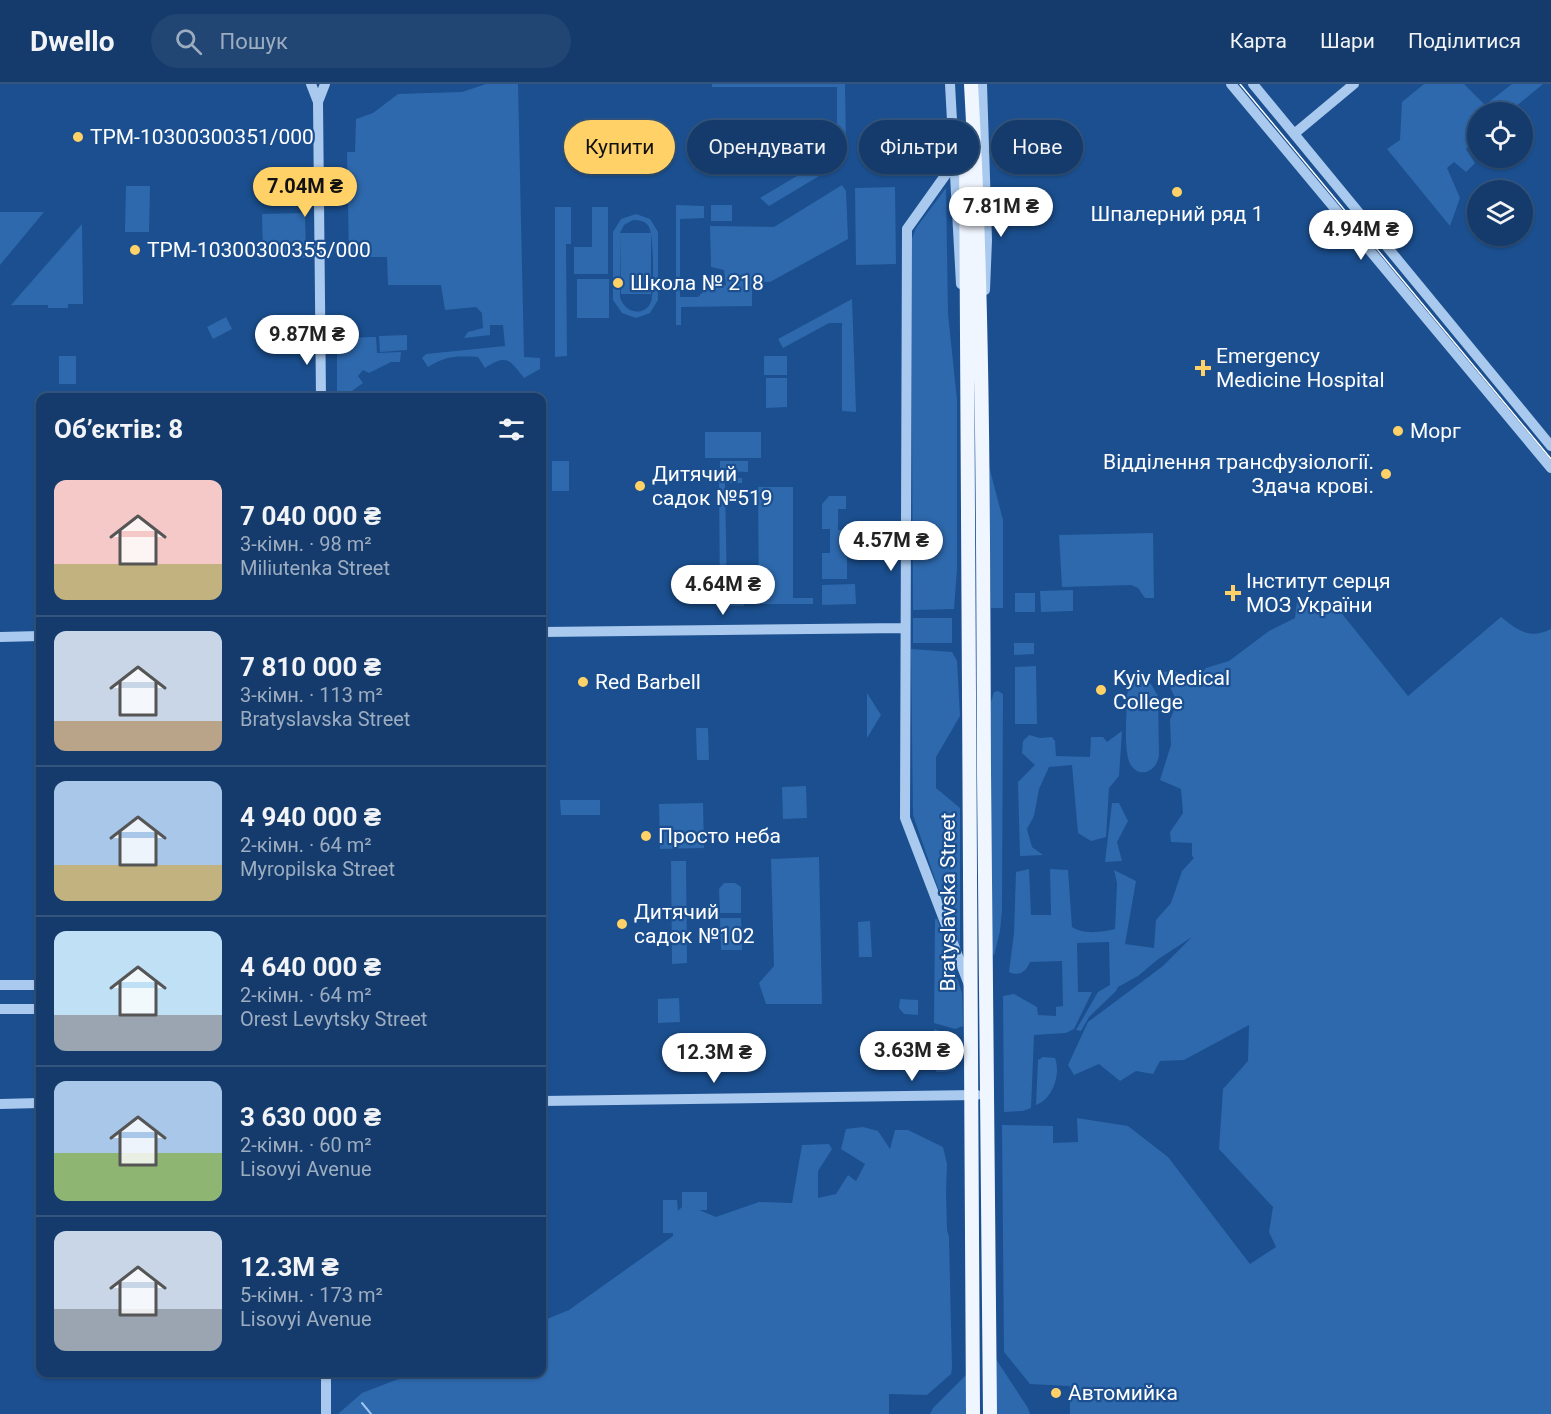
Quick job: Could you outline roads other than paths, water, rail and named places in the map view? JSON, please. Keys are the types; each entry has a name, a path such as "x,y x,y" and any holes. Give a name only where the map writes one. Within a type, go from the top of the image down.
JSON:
{"main road":[{"name":"Bratyslavska Street","path":"962,84 966,120"},
{"name":"Bratyslavska Street","path":"970,120 971,84"},
{"name":"Bratyslavska Street","path":"968,174 966,390 973,1414"},
{"name":"Bratyslavska Street","path":"971,174 982,392 990,1414"}],"street":[{"path":"311,84 318,102 321,393"},
{"path":"318,102 325,84"},
{"name":"Bratyslavska Street","path":"950,84 952,120"},
{"name":"Bratyslavska Street","path":"982,84 987,240 982,392"},
{"path":"1231,84 1551,468"},
{"path":"1253,84 1551,446"},
{"path":"1294,134 1354,84"},
{"path":"946,174 907,230 904,818 970,988"},
{"name":"Bratyslavska Street","path":"955,174 966,390"},
{"path":"546,632 905,628"},
{"path":"0,637 36,636"},
{"path":"0,985 36,985"},
{"path":"0,1009 36,1009"},
{"path":"546,1101 986,1095"},
{"path":"0,1104 36,1103"},
{"path":"326,1377 326,1409"}],"waterway":[{"path":"362,1403 371,1414"}],"tram line":[{"path":"1240,84 1551,459"}],"place":[{"name":"ТРМ-10300300351/000","path":"78,137"},
{"name":"Шпалерний ряд 1","path":"1177,192"},
{"name":"ТРМ-10300300355/000","path":"135,250"},
{"name":"Школа № 218","path":"618,283"},
{"name":"Emergency Medicine Hospital","path":"1203,368"},
{"name":"Морг","path":"1398,431"},
{"name":"Відділення трансфузіології. Здача крові.","path":"1386,474"},
{"name":"Дитячий садок №519","path":"640,486"},
{"name":"Інститут серця МОЗ України","path":"1233,593"},
{"name":"Red Barbell","path":"583,682"},
{"name":"Kyiv Medical College","path":"1101,690"},
{"name":"Просто неба","path":"646,836"},
{"name":"Дитячий садок №102","path":"622,924"},
{"name":"Автомийка","path":"1056,1393"}]}
